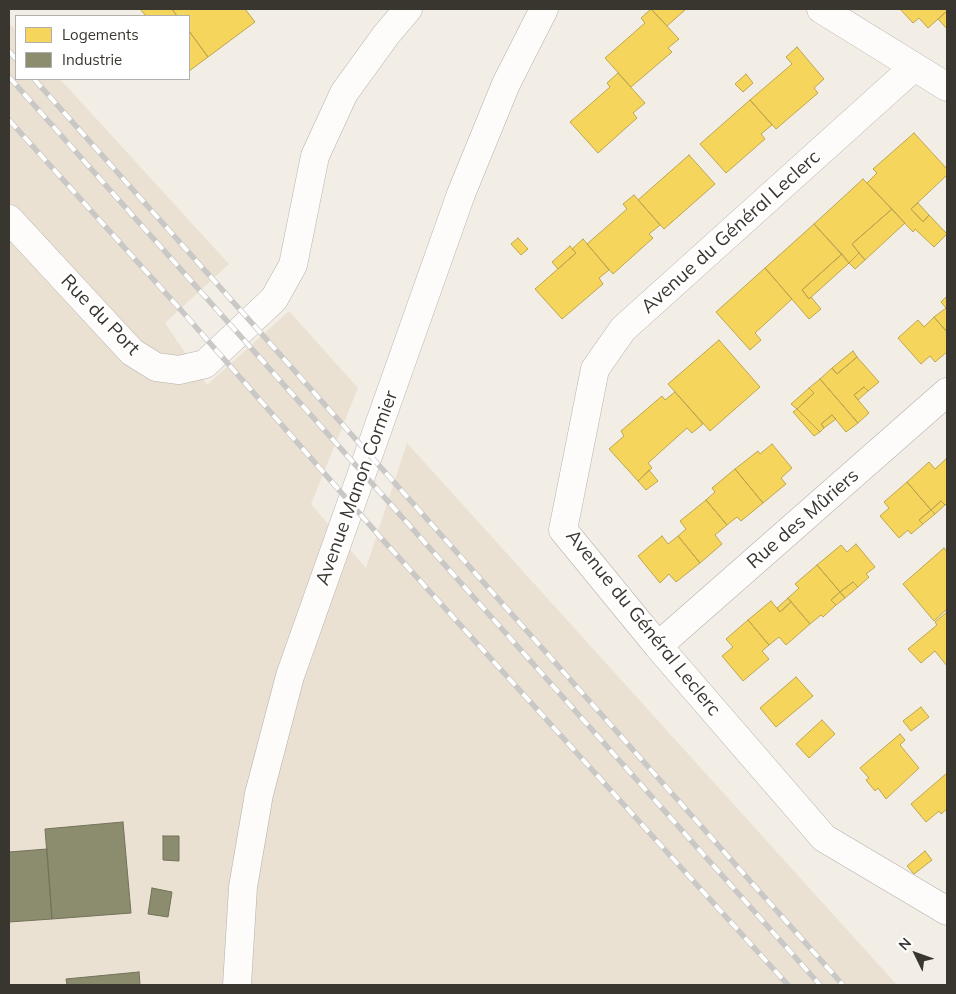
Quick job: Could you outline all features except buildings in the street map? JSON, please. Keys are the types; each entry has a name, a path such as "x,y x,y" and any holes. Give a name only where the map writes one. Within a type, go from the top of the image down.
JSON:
{"street":[{"name":"Rue du Port","path":"9,219 132,352 156,367 179,370 205,364 274,299 293,265 315,156 344,93 386,35 408,9"},
{"name":"Avenue Manon Cormier","path":"236,985 243,887 259,794 290,676 461,194 506,84 544,9"},
{"path":"820,9 947,87"},
{"name":"Avenue du Général Leclerc","path":"914,67 623,329 594,369 563,530 658,646 824,838 947,911"},
{"name":"Rue des Mûriers","path":"658,646 947,392"}],"shaded area":[{"path":"9,23 15,30 15,80 61,80 229,264 165,323 207,385 289,311 358,388 311,504 366,568 407,443 897,985 9,985"}],"railway":[{"path":"9,51 15,58"},
{"path":"9,77 820,985"},
{"path":"35,80 843,985"},
{"path":"9,120 180,309 382,539 788,985"}]}
